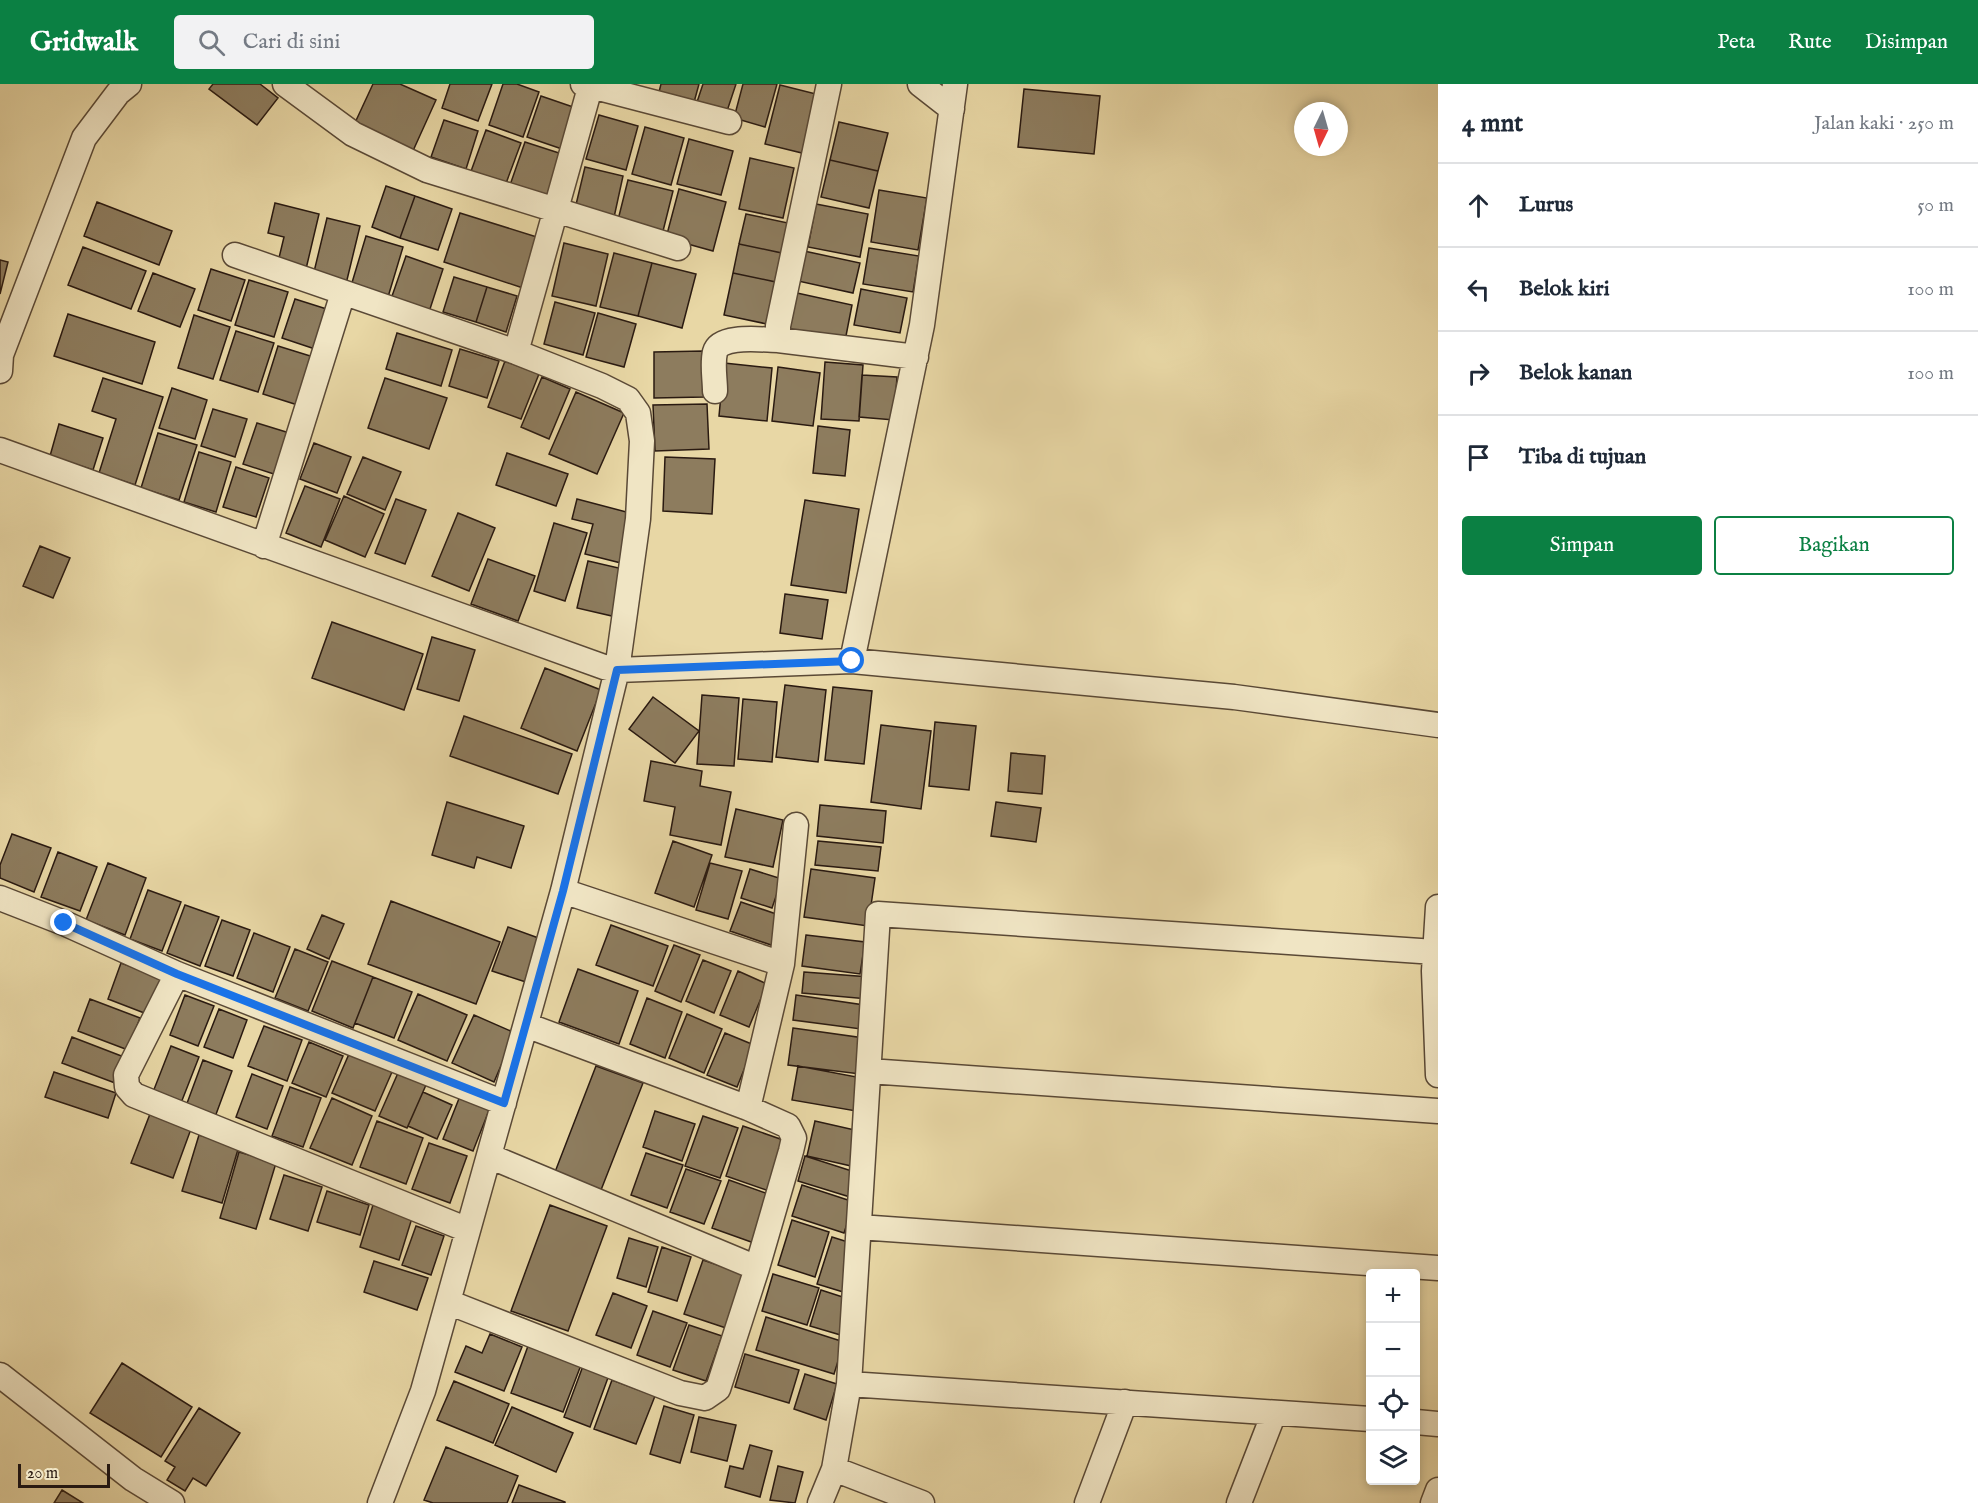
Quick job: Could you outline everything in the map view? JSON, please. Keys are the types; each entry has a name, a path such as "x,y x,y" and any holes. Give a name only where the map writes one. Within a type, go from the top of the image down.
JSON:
{"street":[{"path":"0,371 2,355 84,138 118,93 129,84"},
{"path":"285,84 353,134 427,170 678,248"},
{"path":"778,340 778,326 830,84"},
{"path":"920,84 952,109"},
{"path":"852,661 916,357 955,84"},
{"path":"516,352 588,85 729,123"},
{"path":"235,255 516,352 602,386 628,399 638,413 642,441 638,519 617,670 563,891 423,1391 380,1503"},
{"path":"264,546 343,292"},
{"path":"715,391 715,351 727,340 778,340 916,357"},
{"path":"0,450 617,670 852,661 1234,697 1438,725"},
{"path":"747,1108 783,964 796,825"},
{"path":"563,891 783,964"},
{"path":"0,898 64,923 177,974 504,1103"},
{"path":"1438,907 1434,971 1438,1075"},
{"path":"820,1503 834,1469 849,1384 878,914 1436,952"},
{"path":"177,974 126,1075 127,1086 134,1095 468,1230"},
{"path":"448,1302 680,1393 705,1398 718,1389 757,1268 794,1138 788,1126 747,1108 526,1024"},
{"path":"869,1071 1438,1112"},
{"path":"489,1156 757,1268"},
{"path":"859,1227 1438,1268"},
{"path":"849,1384 1366,1419"},
{"path":"4,1386 133,1479 172,1503"},
{"path":"1087,1503 1125,1402"},
{"path":"1239,1503 1274,1413"},
{"path":"1420,1422 1438,1424"},
{"path":"1438,1431 1438,1441"},
{"path":"834,1469 922,1503"},
{"path":"1433,1503 1438,1490"}],"building":[{"path":"213,84 260,84 278,98 257,125 209,89"},
{"path":"373,84 400,84 436,100 412,153 353,127"},
{"path":"450,84 492,84 478,121 442,108"},
{"path":"503,84 517,84 539,92 523,137 489,125"},
{"path":"661,84 699,84 693,106 658,96"},
{"path":"703,84 736,84 726,114 696,105"},
{"path":"743,84 777,84 765,127 734,118"},
{"path":"780,85 816,94 802,153 765,144"},
{"path":"1024,89 1100,96 1094,154 1018,147"},
{"path":"541,96 576,108 562,149 527,137"},
{"path":"599,115 638,126 626,170 586,159"},
{"path":"444,120 478,131 466,169 431,157"},
{"path":"839,122 888,133 878,171 830,160"},
{"path":"645,127 684,138 671,185 632,174"},
{"path":"486,130 521,143 505,186 470,174"},
{"path":"689,139 733,151 721,195 677,184"},
{"path":"525,142 562,154 545,200 509,188"},
{"path":"750,158 794,168 783,218 739,209"},
{"path":"830,160 878,171 869,208 821,197"},
{"path":"585,167 623,176 613,222 574,213"},
{"path":"628,180 673,191 662,235 617,224"},
{"path":"386,186 415,196 400,238 372,227"},
{"path":"679,189 726,202 713,251 666,238"},
{"path":"879,190 927,198 918,250 871,242"},
{"path":"415,196 452,209 438,250 400,238"},
{"path":"97,202 172,231 159,265 84,236"},
{"path":"275,203 319,214 306,269 278,262 284,237 268,233"},
{"path":"816,204 868,214 860,257 808,247"},
{"path":"460,213 540,238 523,288 444,262"},
{"path":"746,214 788,223 782,253 739,244"},
{"path":"327,218 360,226 346,284 313,276"},
{"path":"366,236 403,247 388,297 351,286"},
{"path":"564,243 608,254 596,306 552,296"},
{"path":"739,244 782,253 776,282 733,273"},
{"path":"83,247 146,271 131,309 68,285"},
{"path":"869,248 919,256 913,292 863,284"},
{"path":"804,251 860,263 853,293 798,281"},
{"path":"614,253 652,263 638,316 600,307"},
{"path":"406,256 443,269 429,312 391,299"},
{"path":"0,260 8,262 0,294"},
{"path":"652,263 696,274 682,328 638,316"},
{"path":"211,269 245,280 231,321 198,310"},
{"path":"153,273 195,289 180,327 138,311"},
{"path":"733,273 776,282 767,324 724,315"},
{"path":"454,277 487,287 476,322 443,312"},
{"path":"249,280 288,292 274,337 235,325"},
{"path":"487,287 517,296 506,332 476,322"},
{"path":"861,289 907,298 900,333 854,325"},
{"path":"797,293 852,305 845,341 789,329"},
{"path":"295,299 333,311 321,351 282,338"},
{"path":"555,302 595,313 583,355 544,344"},
{"path":"598,313 636,324 624,367 586,357"},
{"path":"68,314 155,342 142,384 54,356"},
{"path":"194,315 230,327 213,379 178,368"},
{"path":"236,331 274,343 258,392 220,380"},
{"path":"397,333 452,350 441,386 386,369"},
{"path":"278,346 320,359 304,407 263,394"},
{"path":"460,349 499,361 487,398 449,386"},
{"path":"703,351 704,397 654,398 654,352"},
{"path":"505,361 539,374 521,419 488,407"},
{"path":"825,362 863,365 859,421 821,419"},
{"path":"724,363 772,368 767,421 719,416"},
{"path":"778,367 820,373 813,426 772,421"},
{"path":"862,375 897,377 894,420 859,417"},
{"path":"542,377 570,389 549,439 521,427"},
{"path":"103,378 163,397 135,485 99,473 116,419 92,411"},
{"path":"385,378 447,398 429,449 368,428"},
{"path":"172,388 207,400 195,439 159,428"},
{"path":"576,392 624,413 597,474 549,454"},
{"path":"707,404 709,449 655,451 653,405"},
{"path":"213,409 247,419 235,457 201,446"},
{"path":"257,423 296,435 283,477 243,464"},
{"path":"59,424 103,438 93,470 50,456"},
{"path":"818,426 850,430 845,476 813,473"},
{"path":"158,433 197,445 179,500 141,488"},
{"path":"314,443 351,457 337,493 300,479"},
{"path":"199,452 231,462 216,512 184,502"},
{"path":"507,453 568,474 556,506 496,485"},
{"path":"363,457 401,472 385,510 347,494"},
{"path":"665,457 715,459 712,514 663,511"},
{"path":"236,467 269,478 256,517 223,507"},
{"path":"305,486 340,499 321,547 286,533"},
{"path":"344,496 384,514 365,557 325,540"},
{"path":"396,499 426,510 405,564 375,553"},
{"path":"577,499 634,514 621,563 585,554 593,524 572,519"},
{"path":"805,500 859,509 846,593 791,585"},
{"path":"458,513 495,528 469,591 432,576"},
{"path":"554,523 587,533 565,601 534,591"},
{"path":"40,546 70,558 53,598 23,586"},
{"path":"488,559 535,576 518,621 471,604"},
{"path":"588,561 623,569 612,616 577,608"},
{"path":"785,594 828,600 822,639 780,633"},
{"path":"332,622 423,654 404,710 312,678"},
{"path":"432,637 475,650 459,701 417,689"},
{"path":"545,668 601,690 577,751 521,728"},
{"path":"785,685 826,690 818,762 776,757"},
{"path":"833,687 872,691 864,764 825,760"},
{"path":"702,695 739,698 734,766 697,764"},
{"path":"653,697 699,731 675,763 629,729"},
{"path":"743,699 777,702 772,762 738,759"},
{"path":"464,716 572,754 558,794 450,756"},
{"path":"935,722 976,726 969,790 929,786"},
{"path":"881,725 931,731 921,809 871,802"},
{"path":"1011,753 1045,756 1042,794 1008,791"},
{"path":"651,761 702,771 700,786 731,792 721,845 670,835 675,807 644,801"},
{"path":"447,802 524,826 511,868 477,857 474,868 432,855"},
{"path":"996,802 1041,808 1036,842 991,836"},
{"path":"820,805 886,811 883,843 817,836"},
{"path":"736,809 783,820 773,867 725,857"},
{"path":"12,834 51,848 34,892 0,878 0,865"},
{"path":"673,841 712,855 694,907 655,893"},
{"path":"818,841 881,847 878,871 815,865"},
{"path":"58,852 97,867 80,911 41,897"},
{"path":"108,863 146,878 125,935 86,920"},
{"path":"710,863 742,871 728,919 696,910"},
{"path":"750,869 782,879 772,908 741,898"},
{"path":"811,869 875,878 868,926 804,917"},
{"path":"148,890 181,902 162,951 130,939"},
{"path":"391,901 500,942 476,1004 368,964"},
{"path":"741,902 785,917 774,946 730,931"},
{"path":"185,905 219,917 200,966 167,953"},
{"path":"322,915 344,924 329,959 307,949"},
{"path":"222,920 250,930 233,976 205,966"},
{"path":"611,925 668,946 653,986 596,965"},
{"path":"508,927 544,940 529,983 492,971"},
{"path":"254,933 290,947 273,992 237,978"},
{"path":"806,935 865,942 860,974 802,966"},
{"path":"674,945 700,955 681,1002 655,991"},
{"path":"295,949 328,962 308,1011 275,998"},
{"path":"703,960 731,971 714,1013 686,1001"},
{"path":"332,961 373,977 353,1028 312,1011"},
{"path":"121,963 166,979 152,1016 108,999"},
{"path":"578,969 638,991 619,1044 559,1022"},
{"path":"738,971 767,984 749,1027 720,1015"},
{"path":"804,972 870,977 868,999 802,993"},
{"path":"373,977 412,992 394,1038 355,1023"},
{"path":"418,994 467,1015 447,1061 398,1040"},
{"path":"185,995 214,1006 198,1046 170,1035"},
{"path":"796,995 864,1005 861,1029 793,1020"},
{"path":"647,998 682,1012 665,1058 630,1044"},
{"path":"90,999 140,1018 128,1050 78,1031"},
{"path":"219,1009 247,1020 233,1058 204,1047"},
{"path":"687,1014 722,1029 704,1073 669,1058"},
{"path":"474,1015 515,1033 494,1082 452,1063"},
{"path":"264,1026 302,1040 287,1081 248,1066"},
{"path":"793,1028 864,1038 860,1074 788,1065"},
{"path":"725,1033 754,1045 737,1087 707,1075"},
{"path":"72,1037 124,1057 115,1083 62,1063"},
{"path":"309,1042 343,1056 326,1097 292,1083"},
{"path":"171,1046 199,1057 181,1103 153,1092"},
{"path":"349,1054 392,1072 375,1111 332,1093"},
{"path":"203,1060 232,1071 215,1117 186,1106"},
{"path":"596,1066 643,1083 601,1190 555,1172"},
{"path":"798,1066 862,1078 856,1111 792,1100"},
{"path":"54,1072 116,1093 108,1118 45,1097"},
{"path":"398,1073 426,1085 407,1128 379,1116"},
{"path":"252,1074 283,1086 267,1129 236,1117"},
{"path":"290,1087 321,1098 303,1147 272,1136"},
{"path":"423,1092 452,1105 437,1139 408,1126"},
{"path":"460,1096 490,1108 473,1151 443,1139"},
{"path":"332,1098 372,1116 352,1165 310,1148"},
{"path":"655,1111 695,1124 682,1161 643,1147"},
{"path":"150,1114 191,1129 173,1178 131,1163"},
{"path":"703,1116 738,1128 720,1178 685,1166"},
{"path":"377,1121 423,1138 406,1184 360,1167"},
{"path":"815,1121 868,1133 860,1168 807,1156"},
{"path":"743,1126 786,1141 769,1191 726,1176"},
{"path":"199,1135 239,1146 222,1203 182,1191"},
{"path":"429,1143 467,1156 450,1203 412,1189"},
{"path":"239,1152 276,1163 256,1229 220,1218"},
{"path":"646,1153 683,1165 667,1208 631,1195"},
{"path":"805,1156 858,1173 850,1197 798,1181"},
{"path":"686,1169 721,1181 704,1224 670,1212"},
{"path":"284,1175 322,1187 308,1231 270,1219"},
{"path":"729,1180 771,1195 754,1243 712,1228"},
{"path":"802,1185 854,1202 844,1233 792,1216"},
{"path":"327,1191 369,1205 360,1235 317,1222"},
{"path":"373,1205 412,1218 399,1260 360,1247"},
{"path":"550,1205 607,1226 568,1331 511,1311"},
{"path":"792,1220 829,1232 815,1277 778,1265"},
{"path":"416,1226 444,1236 431,1275 402,1265"},
{"path":"832,1237 867,1248 853,1295 817,1284"},
{"path":"629,1238 658,1247 646,1287 617,1278"},
{"path":"662,1247 691,1257 677,1301 648,1292"},
{"path":"703,1260 744,1274 726,1328 684,1314"},
{"path":"374,1261 428,1278 417,1310 364,1292"},
{"path":"773,1274 819,1288 807,1325 762,1311"},
{"path":"821,1290 855,1301 844,1336 810,1326"},
{"path":"613,1293 647,1306 631,1348 596,1335"},
{"path":"653,1311 687,1323 670,1367 637,1355"},
{"path":"766,1317 844,1342 834,1374 756,1350"},
{"path":"689,1325 722,1336 706,1381 673,1370"},
{"path":"490,1334 522,1347 504,1391 455,1372 466,1346 482,1353"},
{"path":"528,1346 581,1365 563,1412 511,1393"},
{"path":"745,1354 799,1370 789,1403 735,1387"},
{"path":"122,1363 192,1407 161,1457 90,1413"},
{"path":"583,1366 609,1375 590,1427 564,1417"},
{"path":"805,1374 837,1384 826,1420 794,1409"},
{"path":"612,1380 655,1396 636,1444 594,1429"},
{"path":"454,1381 509,1404 493,1443 437,1420"},
{"path":"664,1406 694,1415 680,1463 650,1454"},
{"path":"512,1407 573,1433 556,1472 495,1445"},
{"path":"199,1408 240,1433 206,1486 193,1478 185,1491 167,1480 175,1467 165,1461"},
{"path":"699,1417 736,1425 727,1461 691,1452"},
{"path":"750,1445 772,1451 760,1497 725,1487 730,1466 743,1469"},
{"path":"446,1447 518,1476 507,1503 433,1503 424,1500"},
{"path":"778,1466 803,1472 795,1503 770,1500"},
{"path":"519,1485 565,1502 565,1503 512,1503"},
{"path":"62,1490 83,1503 54,1503"}],"route":[{"path":"64,923 177,974 504,1103 563,891 617,670 852,661"}]}
